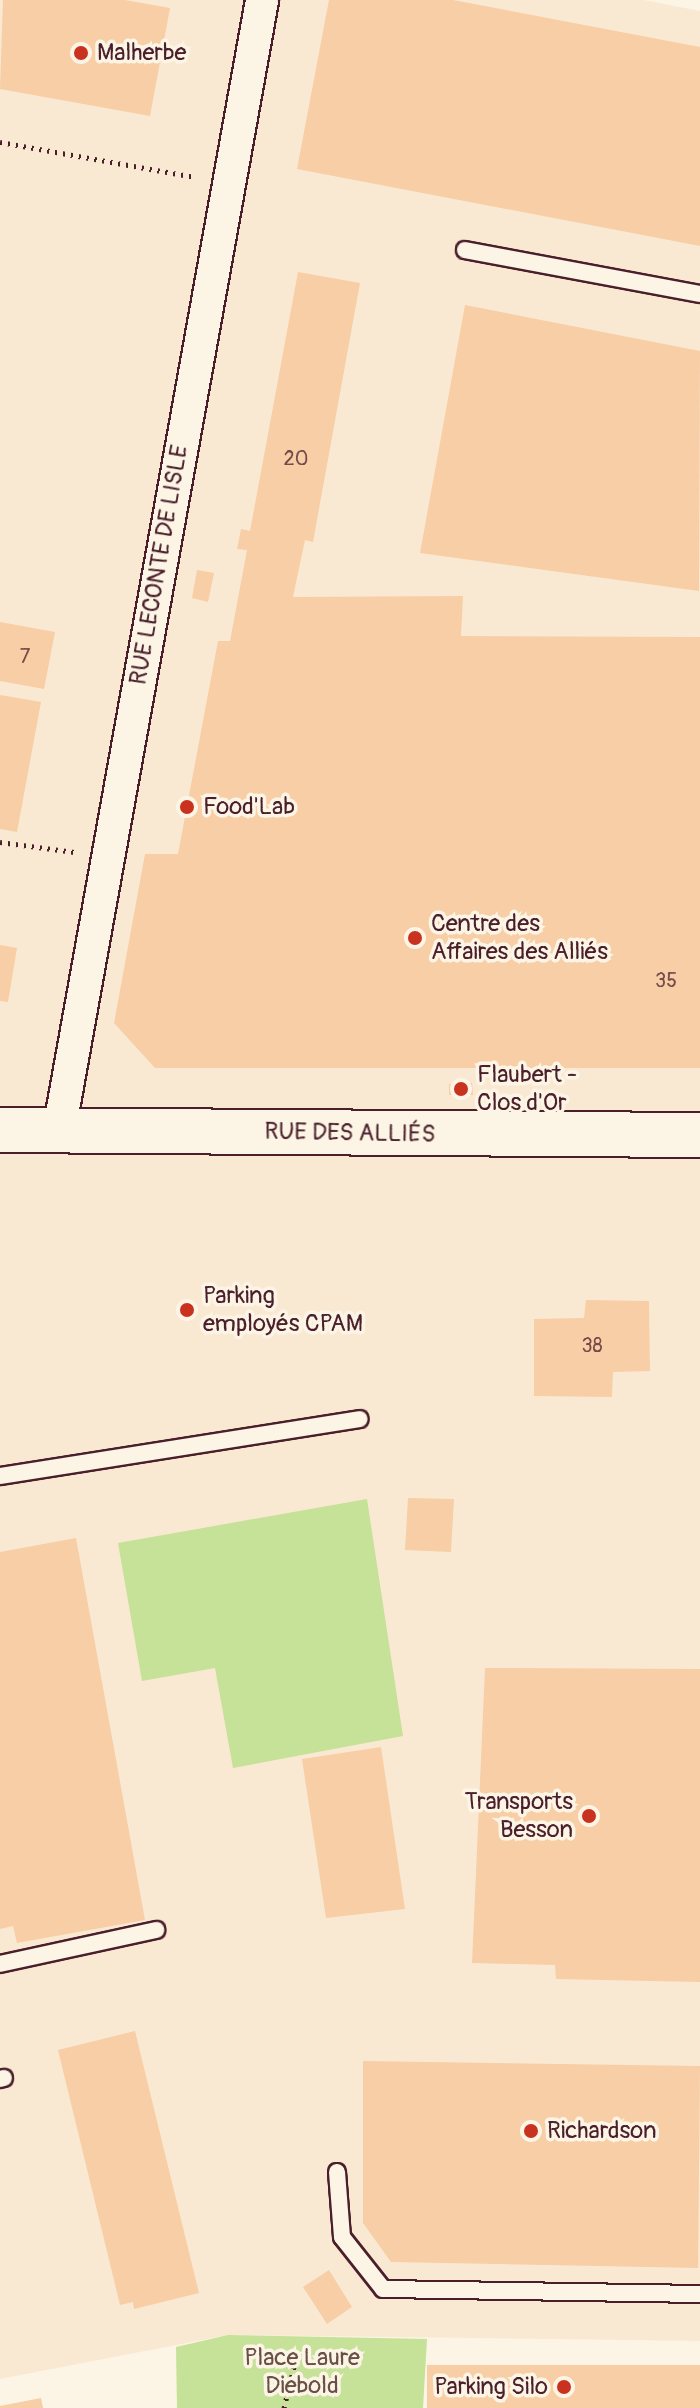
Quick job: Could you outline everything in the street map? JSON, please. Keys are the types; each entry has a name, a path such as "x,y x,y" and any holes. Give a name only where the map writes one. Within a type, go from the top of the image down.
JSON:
{"main road":[{"name":"RUE DES ALLIÉS","path":"0,1130 700,1135"}],"street":[{"name":"RUE LECONTE DE LISLE","path":"59,1131 232,184 262,0"}],"lane":[{"path":"465,250 700,294"},
{"path":"0,1476 360,1419"},
{"path":"0,1964 156,1930"},
{"path":"337,2172 342,2237 383,2289 700,2294"}],"path":[{"path":"0,142 232,184"},
{"path":"0,842 108,856"},
{"path":"284,2408 294,2367"}],"shaded area":[{"path":"0,0 644,0 700,11 700,2341 228,2335 0,2379"}],"green space":[{"path":"367,1499 403,1736 233,1768 215,1668 142,1681 118,1543"},
{"name":"Place Laure Diebold","path":"228,2335 427,2339 423,2408 177,2408 176,2347"}],"building":[{"name":"Malherbe","path":"3,0 125,0 170,8 150,116 0,89"},
{"path":"329,0 453,0 700,47 700,246 297,169"},
{"path":"298,272 360,283 313,542 305,540 293,597 463,596 461,636 700,637 700,1068 155,1068 114,1023 145,854 178,854 218,641 230,641 247,550 237,549 241,529 250,531"},
{"path":"465,305 700,351 699,591 420,553"},
{"path":"197,570 214,573 208,602 192,598"},
{"path":"0,622 55,632 44,689 0,681"},
{"path":"0,695 41,702 17,832 0,829"},
{"path":"0,945 17,948 8,1002 0,1001"},
{"name":"Flaubert - Clos d'Or","path":"472,1083 473,1095 449,1095 449,1084"},
{"path":"586,1300 649,1301 650,1371 613,1372 612,1397 534,1396 534,1319 584,1318"},
{"path":"408,1498 454,1499 451,1552 405,1550"},
{"path":"76,1538 145,1920 17,1943 13,1926 0,1929 0,1552"},
{"name":"Transports Besson","path":"485,1668 700,1669 700,1982 556,1979 555,1965 472,1963"},
{"path":"381,1747 405,1909 326,1918 302,1759"},
{"path":"135,2031 199,2293 134,2309 133,2302 120,2305 58,2050"},
{"name":"Richardson","path":"363,2061 700,2066 698,2268 391,2262 363,2223"},
{"path":"329,2270 352,2307 327,2324 303,2287"},
{"name":"Parking Silo","path":"427,2365 700,2365 700,2408 427,2408"},
{"path":"41,2398 43,2408 0,2408 0,2406"}],"place":[{"name":"Malherbe","path":"81,53"},
{"name":"Food'Lab","path":"187,807"},
{"name":"Centre des Affaires des Alliés","path":"415,938"},
{"name":"Flaubert - Clos d'Or","path":"461,1089"},
{"name":"Parking employés CPAM","path":"187,1310"},
{"name":"Transports Besson","path":"589,1816"},
{"name":"Richardson","path":"531,2131"},
{"name":"Parking Silo","path":"564,2387"}]}
